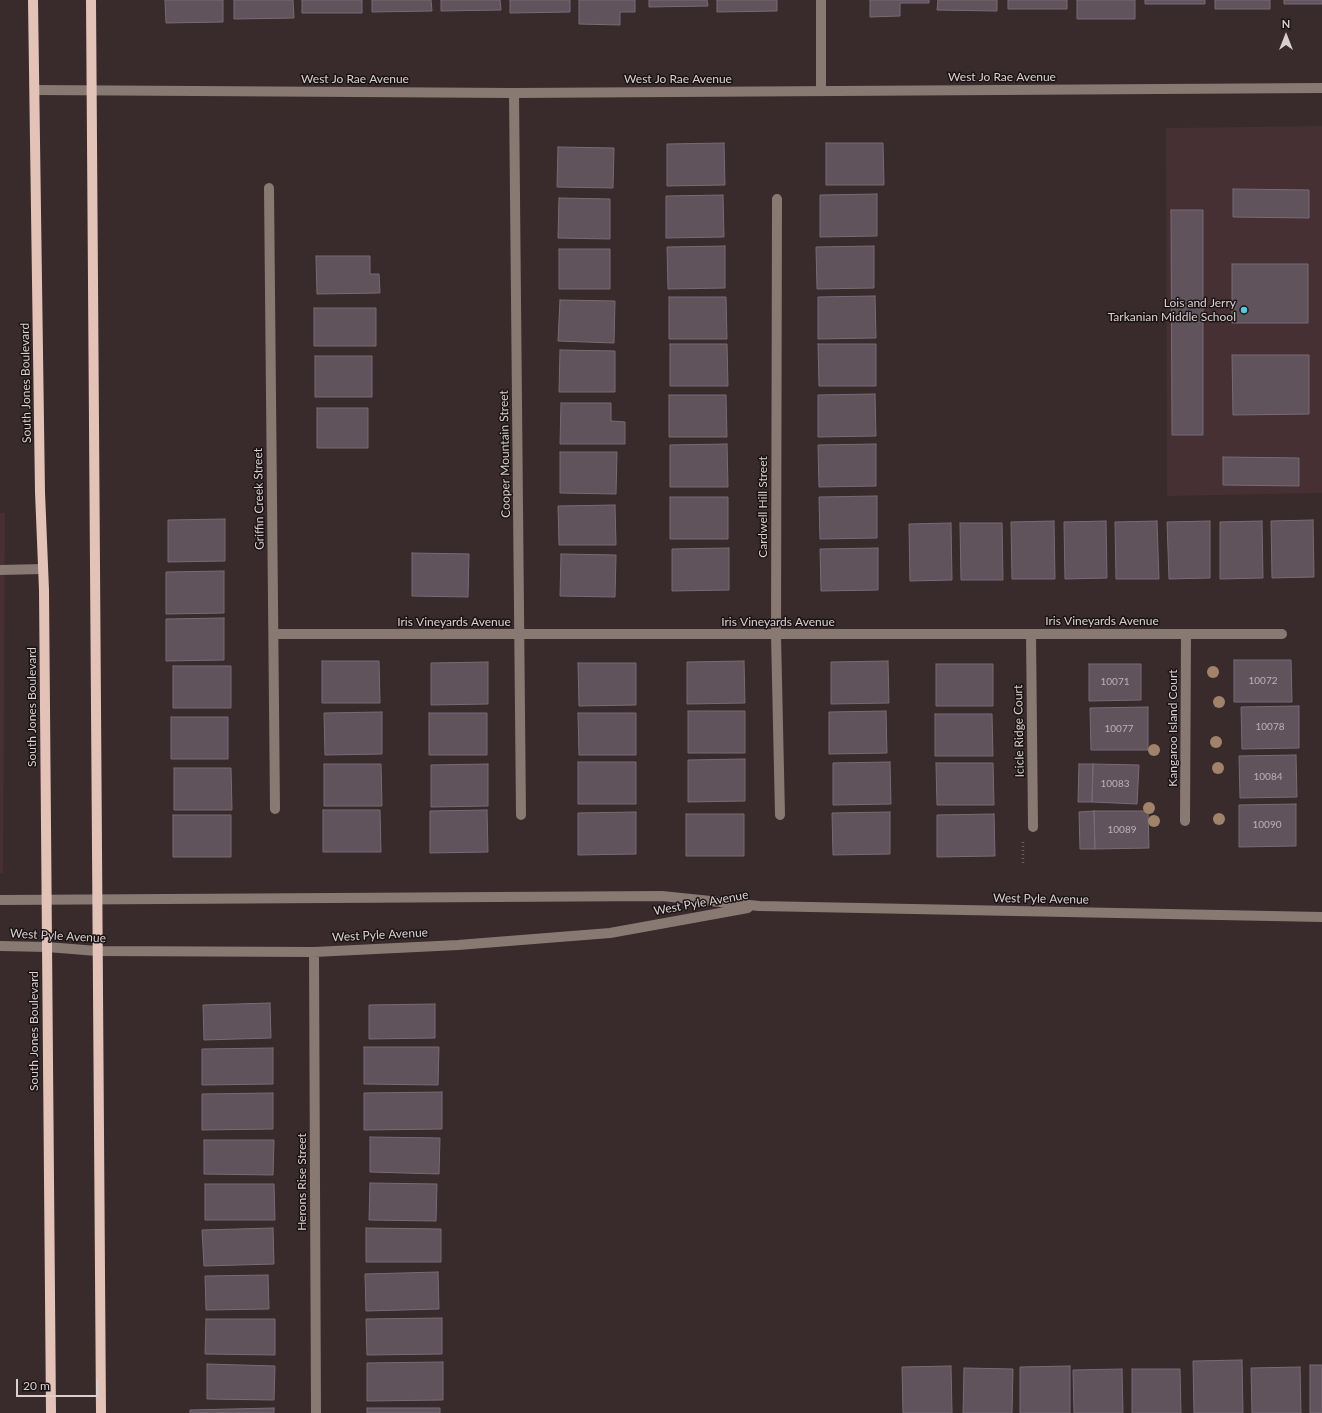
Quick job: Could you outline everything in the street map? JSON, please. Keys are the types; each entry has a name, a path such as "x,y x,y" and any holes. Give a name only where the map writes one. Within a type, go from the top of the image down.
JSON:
{"main road":[{"name":"South Jones Boulevard","path":"33,0 40,492 43,569 51,1413"},
{"path":"91,0 96,900 98,951 101,1413"}],"street":[{"path":"821,0 821,91"},
{"name":"West Jo Rae Avenue","path":"35,90 514,93 1322,88"},
{"name":"Cooper Mountain Street","path":"514,93 521,815"},
{"name":"Griffin Creek Street","path":"269,188 276,809"},
{"name":"Cardwell Hill Street","path":"776,199 776,635 780,815"},
{"path":"0,570 43,569"},
{"name":"Iris Vineyards Avenue","path":"274,634 1282,634"},
{"name":"Icicle Ridge Court","path":"1031,634 1033,827"},
{"name":"Kangaroo Island Court","path":"1185,821 1186,634"},
{"name":"West Pyle Avenue","path":"0,900 662,896 760,906 1322,917"},
{"name":"West Pyle Avenue","path":"0,946 47,946 98,951 314,952 465,944 610,933 760,906"},
{"name":"Herons Rise Street","path":"314,952 316,1413"}],"path":[{"path":"1023,841 1023,866"}],"shaded area":[{"name":"Lois and Jerry Tarkanian Middle School","path":"1322,126 1322,493 1167,496 1166,128"},
{"path":"0,513 5,513 3,873 0,873"}],"building":[{"path":"165,0 223,0 223,22 166,23"},
{"path":"234,0 293,0 294,18 234,19"},
{"path":"302,0 362,0 362,13 302,13"},
{"path":"372,0 431,0 432,11 372,12"},
{"path":"441,0 500,0 501,10 441,11"},
{"path":"510,0 570,0 570,12 510,13"},
{"path":"579,0 635,0 635,12 620,12 620,25 579,24"},
{"path":"649,0 707,0 708,6 649,7"},
{"path":"717,0 777,0 777,11 717,12"},
{"path":"870,0 929,0 929,3 900,3 900,16 870,17"},
{"path":"938,0 997,0 997,11 937,10"},
{"path":"1008,0 1067,0 1067,9 1008,9"},
{"path":"1077,0 1135,0 1135,19 1077,19"},
{"path":"1145,0 1205,0 1205,4 1145,4"},
{"path":"1215,0 1270,0 1270,9 1215,9"},
{"path":"1284,0 1322,0 1322,4 1284,4"},
{"path":"724,143 725,185 667,186 667,144"},
{"path":"826,143 883,143 884,185 826,185"},
{"path":"558,147 614,148 613,188 557,187"},
{"path":"1233,189 1309,190 1309,218 1233,217"},
{"path":"877,194 877,236 820,237 820,195"},
{"path":"723,195 724,237 666,238 666,196"},
{"path":"559,198 610,199 610,239 558,238"},
{"path":"1171,210 1203,210 1203,435 1172,435"},
{"path":"725,246 725,288 668,289 667,247"},
{"path":"874,246 874,288 817,289 816,247"},
{"path":"559,249 610,249 610,289 559,289"},
{"path":"316,256 370,256 370,274 379,274 380,293 317,294"},
{"path":"1232,264 1308,264 1308,323 1232,323"},
{"path":"875,296 876,338 818,339 818,297"},
{"path":"669,297 726,297 727,339 669,339"},
{"path":"560,300 615,301 614,343 558,341"},
{"path":"314,308 376,308 376,346 314,346"},
{"path":"670,344 727,344 728,386 670,386"},
{"path":"818,344 876,344 876,386 819,386"},
{"path":"560,350 615,351 615,392 559,392"},
{"path":"1232,355 1309,355 1309,414 1233,415"},
{"path":"315,356 372,356 372,397 315,397"},
{"path":"875,394 876,436 818,437 818,395"},
{"path":"669,395 726,395 727,437 669,437"},
{"path":"561,403 611,403 611,421 625,422 625,444 560,444"},
{"path":"317,408 368,408 368,448 317,448"},
{"path":"727,444 728,487 670,487 670,445"},
{"path":"876,444 876,486 819,487 818,445"},
{"path":"560,452 617,452 616,494 560,493"},
{"path":"1223,457 1299,458 1299,486 1223,485"},
{"path":"877,496 877,538 820,539 819,497"},
{"path":"670,497 728,497 728,539 670,539"},
{"path":"615,505 616,545 559,545 558,506"},
{"path":"225,519 225,561 168,562 168,520"},
{"path":"1313,520 1314,577 1272,578 1271,521"},
{"path":"1054,521 1055,579 1012,579 1011,522"},
{"path":"1106,521 1107,578 1065,579 1064,522"},
{"path":"1157,521 1159,579 1116,579 1115,522"},
{"path":"1210,521 1210,578 1169,579 1167,522"},
{"path":"1262,521 1263,578 1220,579 1220,522"},
{"path":"951,523 952,580 910,581 909,524"},
{"path":"960,523 1002,523 1003,580 961,580"},
{"path":"729,548 729,590 672,591 672,549"},
{"path":"878,548 878,590 821,591 820,549"},
{"path":"412,553 469,554 468,597 412,596"},
{"path":"561,554 616,555 615,597 560,596"},
{"path":"224,571 224,613 166,614 166,572"},
{"path":"224,618 224,660 166,661 166,619"},
{"path":"1234,660 1291,660 1292,702 1234,702"},
{"path":"322,661 379,661 380,703 322,703"},
{"path":"744,661 745,703 687,704 687,662"},
{"path":"888,661 889,703 831,704 831,662"},
{"path":"488,662 488,704 431,705 431,663"},
{"path":"578,663 636,663 636,705 579,706"},
{"path":"936,664 993,664 993,706 936,706"},
{"path":"1089,664 1141,664 1141,700 1089,701"},
{"path":"173,666 231,666 231,708 173,708"},
{"path":"1299,706 1299,748 1242,749 1241,707"},
{"path":"1148,707 1148,750 1091,750 1090,708"},
{"path":"688,711 745,711 745,753 688,753"},
{"path":"886,711 887,753 829,754 829,712"},
{"path":"382,712 382,754 325,755 324,713"},
{"path":"429,713 487,713 487,755 429,755"},
{"path":"578,713 636,713 636,755 579,755"},
{"path":"935,714 992,714 993,756 935,756"},
{"path":"171,717 228,717 228,759 171,759"},
{"path":"1296,755 1297,797 1240,798 1239,756"},
{"path":"745,759 745,801 688,802 688,760"},
{"path":"578,762 636,762 636,804 578,804"},
{"path":"890,762 891,804 833,805 833,763"},
{"path":"936,763 993,763 994,805 937,805"},
{"path":"324,764 381,764 382,806 324,806"},
{"path":"488,764 488,806 431,807 431,765"},
{"path":"1079,764 1093,764 1092,802 1078,802"},
{"path":"1093,764 1139,765 1137,804 1092,802"},
{"path":"174,768 231,768 232,810 174,810"},
{"path":"1296,804 1296,846 1239,847 1239,805"},
{"path":"323,810 380,810 381,852 323,852"},
{"path":"487,810 488,852 430,853 430,811"},
{"path":"1094,811 1148,811 1149,848 1095,849"},
{"path":"1094,811 1095,849 1080,849 1079,812"},
{"path":"636,812 636,854 578,855 578,813"},
{"path":"890,812 890,854 833,855 832,813"},
{"path":"686,814 744,814 744,856 686,856"},
{"path":"994,814 995,856 937,857 937,815"},
{"path":"173,815 231,815 231,857 173,857"},
{"path":"270,1003 271,1038 204,1040 203,1005"},
{"path":"435,1004 435,1038 369,1039 369,1005"},
{"path":"364,1047 439,1047 438,1085 364,1084"},
{"path":"273,1048 273,1084 202,1085 202,1049"},
{"path":"442,1092 442,1129 364,1130 364,1093"},
{"path":"273,1093 273,1129 202,1130 202,1094"},
{"path":"370,1137 440,1138 439,1174 370,1172"},
{"path":"204,1140 274,1140 273,1175 204,1174"},
{"path":"370,1183 437,1184 436,1221 369,1220"},
{"path":"205,1184 274,1184 275,1220 205,1220"},
{"path":"273,1228 274,1264 204,1266 202,1230"},
{"path":"366,1228 441,1229 441,1262 366,1262"},
{"path":"438,1272 439,1309 366,1311 365,1274"},
{"path":"268,1275 269,1309 206,1310 205,1276"},
{"path":"442,1318 442,1354 367,1355 366,1319"},
{"path":"206,1319 275,1319 275,1355 205,1354"},
{"path":"1242,1360 1243,1413 1194,1413 1193,1361"},
{"path":"443,1362 443,1400 367,1401 367,1363"},
{"path":"207,1364 275,1366 274,1400 207,1399"},
{"path":"1310,1365 1322,1365 1322,1413 1310,1413"},
{"path":"951,1366 952,1413 903,1413 902,1367"},
{"path":"1070,1366 1070,1413 1020,1413 1020,1367"},
{"path":"1300,1367 1301,1413 1252,1413 1251,1368"},
{"path":"964,1368 1013,1369 1012,1413 963,1413"},
{"path":"1122,1369 1123,1413 1074,1413 1073,1370"},
{"path":"1132,1369 1180,1369 1181,1413 1132,1413"},
{"path":"274,1408 274,1413 190,1413 190,1410"},
{"path":"367,1408 440,1408 440,1413 367,1413"}],"place":[{"name":"Lois and Jerry Tarkanian Middle School","path":"1244,310"}]}
